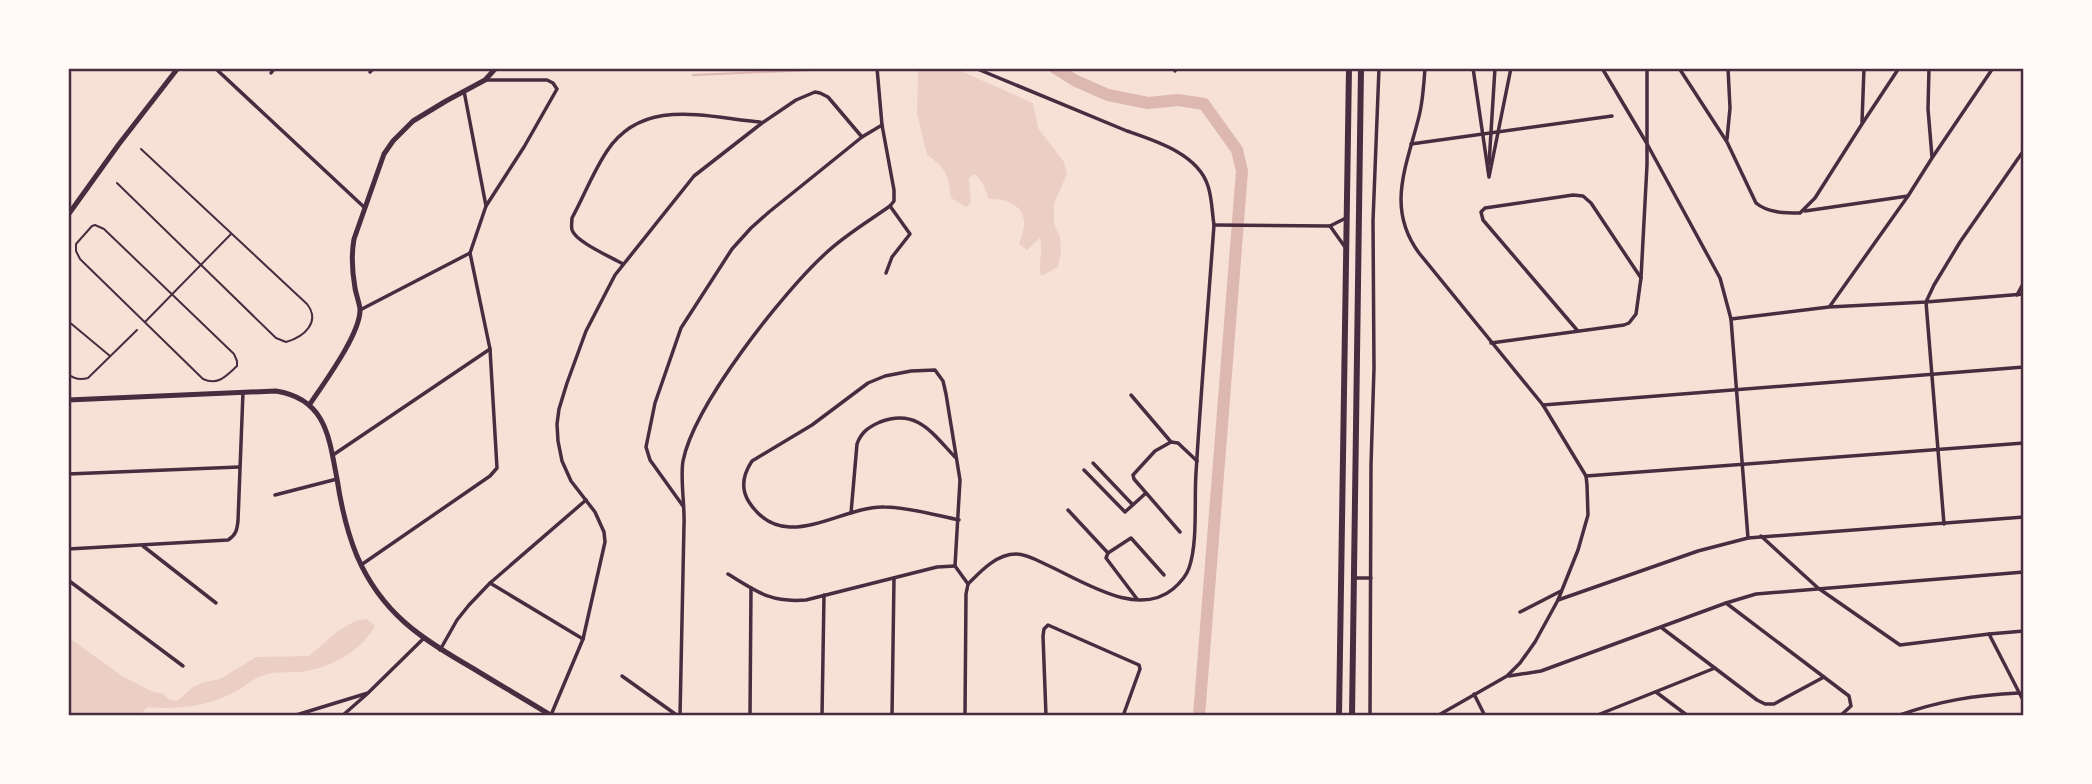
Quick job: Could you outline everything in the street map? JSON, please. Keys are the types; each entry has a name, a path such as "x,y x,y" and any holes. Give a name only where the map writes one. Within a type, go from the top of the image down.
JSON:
{"highway":[{"path":"1339,716 1349,68"},
{"path":"1352,716 1360,68"}],"main road":[{"path":"68,215 178,68"},
{"path":"310,404 354,331 360,310 352,268 354,239 384,154 413,121 485,80 496,68"},
{"path":"68,400 243,391 284,392 310,404 323,423 333,455 352,542 361,565 387,604 423,639 551,715"}],"street":[{"path":"215,68 365,208"},
{"path":"679,716 685,508 683,463 701,416 732,366 805,273 828,251 894,201 882,125 877,68"},
{"path":"965,716 965,594 968,584 997,559 1016,554 1031,558 1116,596 1138,601 1152,600 1167,594 1180,583 1190,565 1214,225 1208,184 1196,164 1181,154 975,68"},
{"path":"1370,716 1373,221 1379,68"},
{"path":"1425,68 1420,111 1401,192 1400,209 1405,229 1419,253 1543,405 1586,476 1588,506 1578,550 1558,600 1520,663 1507,676 1437,716"},
{"path":"1473,68 1489,177"},
{"path":"1489,177 1495,68"},
{"path":"1489,177 1511,68"},
{"path":"1602,68 1646,142 1720,278 1731,319 1748,538"},
{"path":"1491,343 1629,323 1633,319 1637,310 1641,278 1645,222 1647,68"},
{"path":"1679,68 1727,142 1759,206 1783,213 1801,212 1908,196"},
{"path":"1727,142 1730,108 1728,68"},
{"path":"1861,124 1864,68"},
{"path":"1801,212 1815,198 1899,68"},
{"path":"1929,68 1928,109 1932,158"},
{"path":"1829,307 1908,196 1993,68"},
{"path":"361,565 490,476 497,468 489,349 470,253 485,206 524,147 556,89 553,83 547,80 485,80"},
{"path":"464,91 485,206"},
{"path":"551,715 583,639 605,542 601,523 571,481 562,461 558,441 559,409 586,331 615,275 694,176 762,122 796,100 815,92 828,97 863,137"},
{"path":"623,264 583,241 571,227 572,218 606,152 616,140 642,120 656,115 673,113 762,122"},
{"path":"1411,144 1612,116"},
{"path":"685,508 650,460 646,447 655,403 681,328 732,249 751,228 863,137 882,125"},
{"path":"1944,524 1926,302 1960,243 2024,150"},
{"path":"1577,330 1483,220 1483,209 1573,195 1583,196 1591,203 1641,278"},
{"path":"886,273 892,257 910,233 890,206"},
{"path":"1214,225 1330,226 1347,217"},
{"path":"1330,226 1347,250"},
{"path":"360,310 470,253"},
{"path":"2017,295 2024,282"},
{"path":"1731,319 1829,307 2024,294"},
{"path":"333,455 489,349"},
{"path":"1543,405 2024,367"},
{"path":"959,520 885,507 870,508 810,526 783,527 764,519 753,508 746,497 743,482 752,461 812,425 868,383 885,376 935,370 943,380 960,480 959,520 955,566 968,584"},
{"path":"68,548 228,540 234,536 238,521 243,391"},
{"path":"1131,395 1171,442"},
{"path":"851,513 857,444 860,435 869,427 894,417 918,422 928,428 956,458"},
{"path":"1180,532 1134,479 1134,472 1155,451 1171,442 1178,443 1197,461"},
{"path":"1586,476 2024,443"},
{"path":"1093,463 1133,505"},
{"path":"68,474 239,467"},
{"path":"1084,470 1125,512 1146,493"},
{"path":"275,495 337,479"},
{"path":"440,650 457,620 490,583 586,500"},
{"path":"1068,510 1108,554"},
{"path":"1558,600 1698,551 1748,538 2023,518"},
{"path":"1762,537 1818,588 1900,645 2024,631"},
{"path":"1138,601 1105,558 1108,554 1131,538 1164,576"},
{"path":"141,544 216,603"},
{"path":"728,574 772,599 788,602 806,600 937,567 955,566"},
{"path":"1507,676 1541,671 1756,594 2024,572"},
{"path":"892,716 894,578"},
{"path":"1353,578 1371,578"},
{"path":"68,579 183,666"},
{"path":"490,583 583,639"},
{"path":"750,716 751,588"},
{"path":"1520,611 1561,591"},
{"path":"822,716 824,595"},
{"path":"1726,603 1849,696 1851,706 1840,716"},
{"path":"1046,716 1043,636 1045,627 1052,626 1140,667 1123,716"},
{"path":"1662,628 1757,700 1771,704 1824,677"},
{"path":"1989,634 2024,702"},
{"path":"342,716 423,639"},
{"path":"1596,716 1715,668"},
{"path":"622,676 679,716"},
{"path":"1656,692 1688,716"},
{"path":"293,716 368,693"},
{"path":"1897,716 1948,700 2019,693"},
{"path":"1474,694 1485,716"}],"lane":[{"path":"117,183 276,338 286,342 302,336 307,330 313,318 311,308 141,149"},
{"path":"95,225 104,229 172,295 234,354 237,366 222,380 209,382 203,379 80,259 75,244 95,225"},
{"path":"145,322 232,233"},
{"path":"68,321 111,357"},
{"path":"68,374 75,379 88,378 137,330"}],"shaded area":[{"path":"918,68 954,68 1033,103 1038,128 1064,162 1067,174 1054,204 1054,224 1060,237 1061,252 1058,267 1041,276 1040,238 1027,250 1019,244 1024,224 1020,210 1006,201 989,199 982,182 975,174 969,178 971,203 966,207 951,198 945,173 939,164 927,155 917,114"},
{"path":"367,619 375,626 361,644 342,658 320,668 266,674 237,691 192,706 148,707 138,716 68,716 68,637 122,676 177,701 193,687 220,679 256,657 309,656 338,631 355,621"}],"waterway":[{"path":"693,75 817,68"},
{"path":"1055,68 1108,95 1148,103 1178,100 1204,104 1237,150 1242,171 1199,716"}]}
